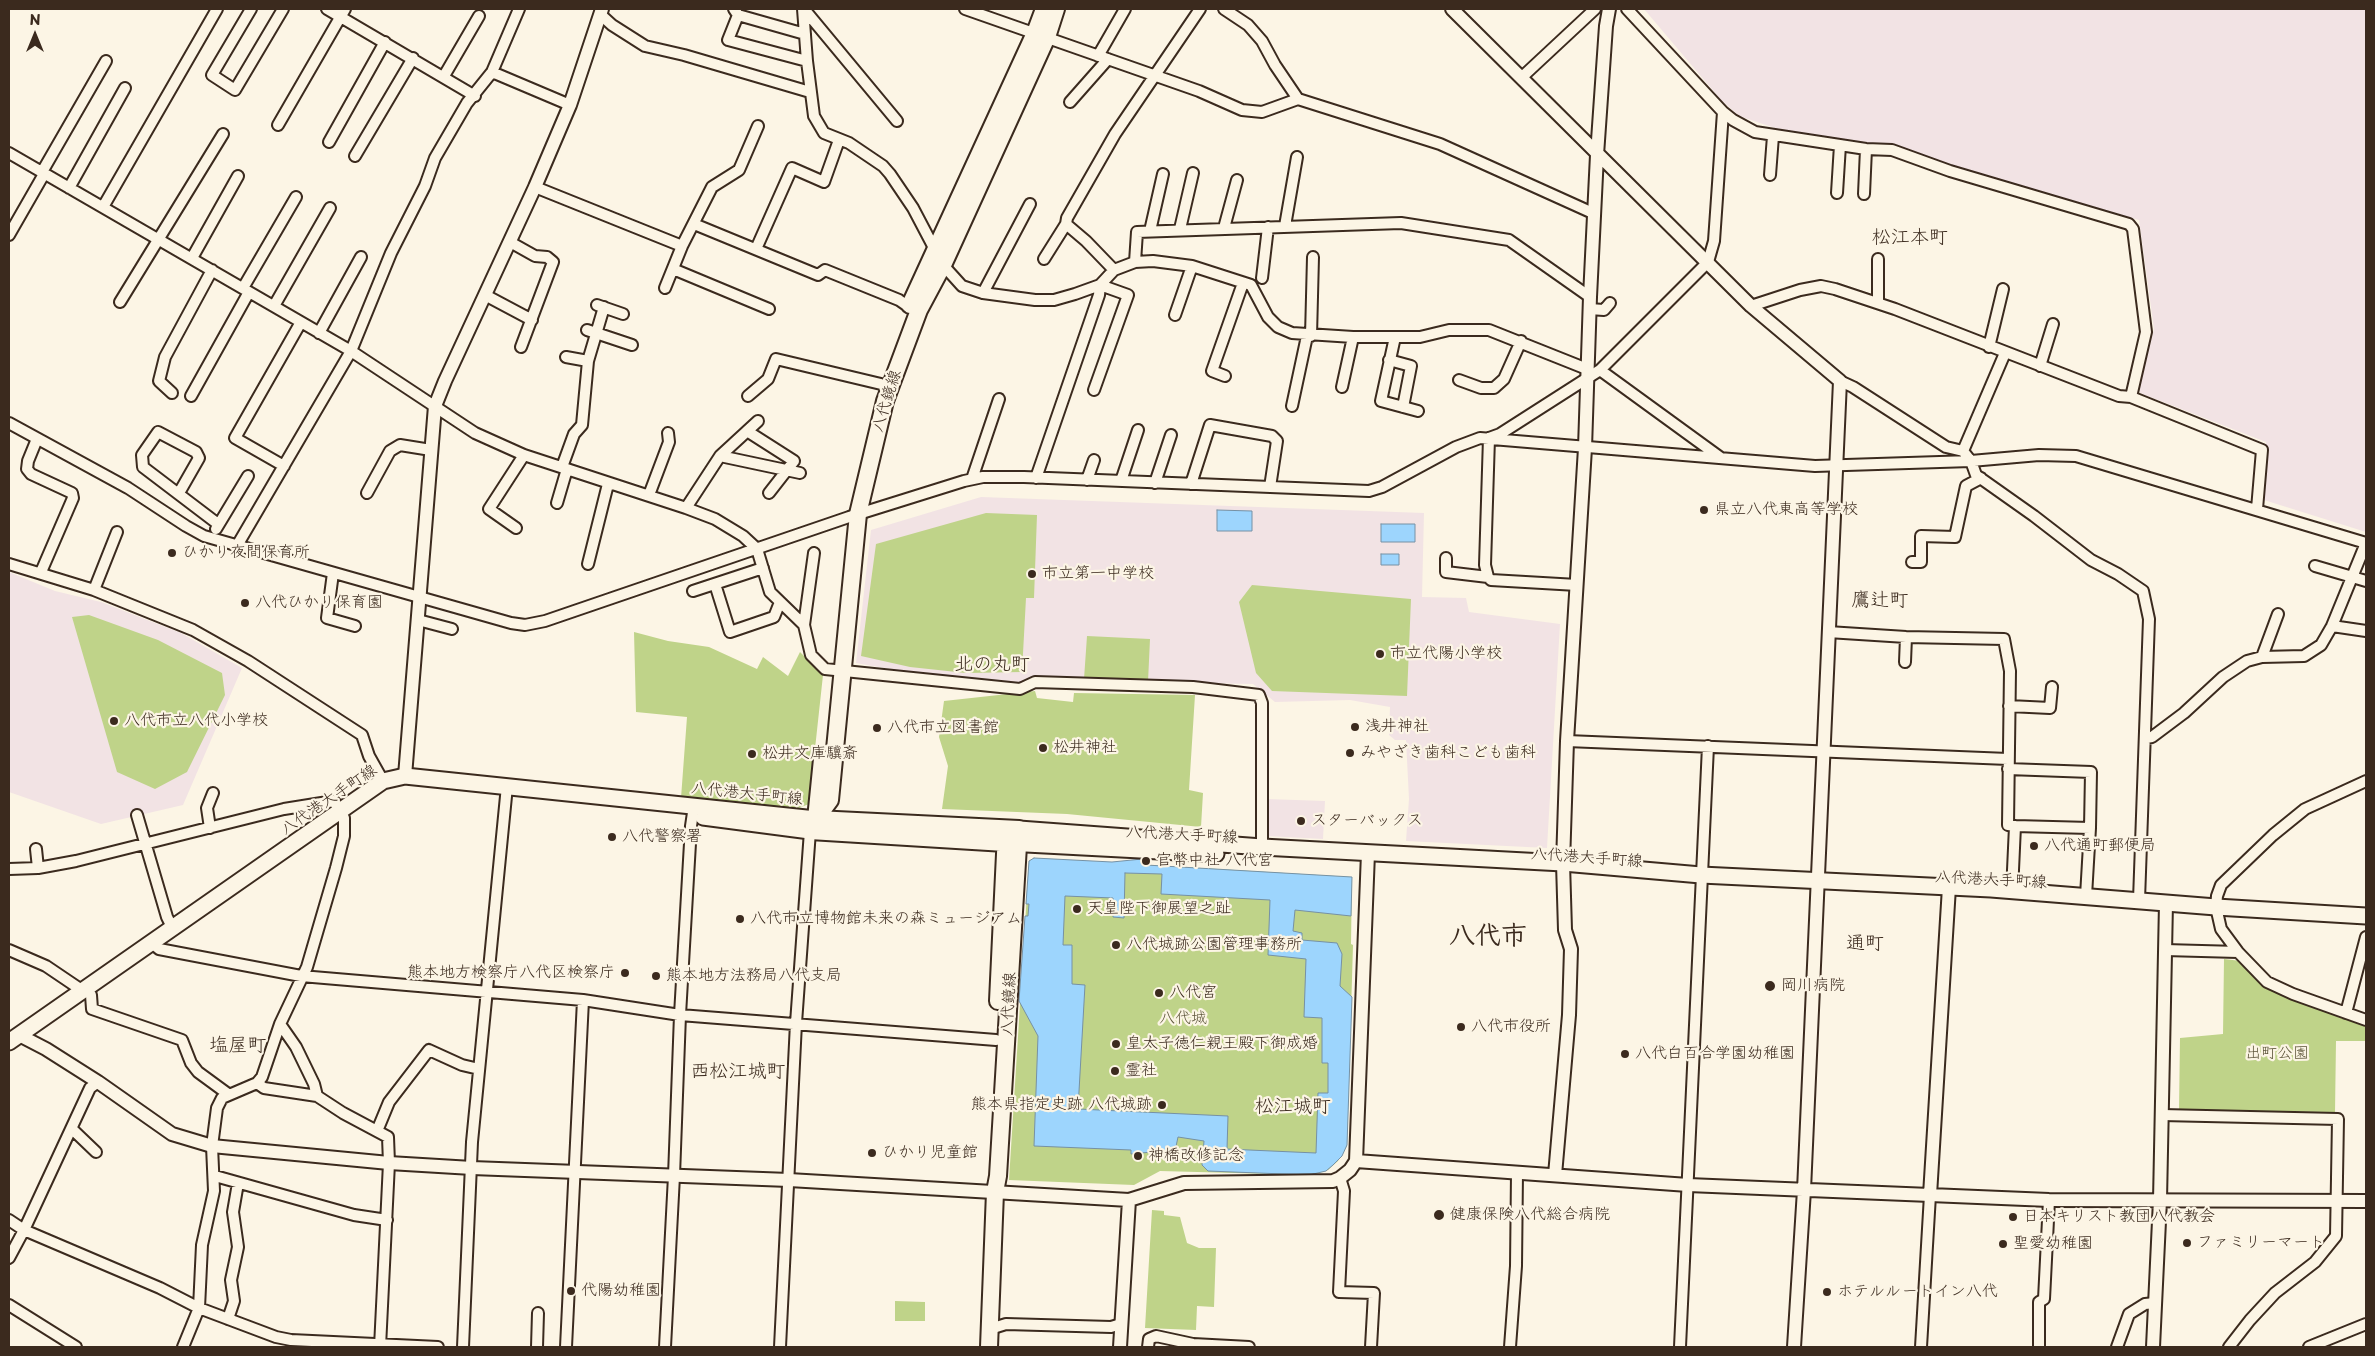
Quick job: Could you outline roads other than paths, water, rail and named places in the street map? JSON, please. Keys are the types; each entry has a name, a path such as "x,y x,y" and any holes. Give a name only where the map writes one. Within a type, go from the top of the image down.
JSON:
{"main road":[{"name":"八代鏡線","path":"1041,35 1044,9"},
{"name":"八代鏡線","path":"813,825 837,670 854,515 885,401 939,258 1041,35 1056,9"},
{"name":"八代鏡線","path":"854,515 851,503 881,384 909,307 939,258"},
{"name":"八代港大手町線","path":"9,1052 16,1036 87,993 156,946 342,815 383,781 405,776 507,790 813,825"},
{"name":"八代港大手町線","path":"156,946 173,929 342,815 388,789 407,785 507,790"},
{"path":"813,825 1012,836"},
{"name":"八代鏡線","path":"995,1192 992,1176 996,1040 1012,836"},
{"name":"八代鏡線","path":"989,1347 1012,836"},
{"name":"八代港大手町線","path":"1012,836 1262,847 1368,858"},
{"name":"八代港大手町線","path":"1012,836 1563,868 1701,879 1949,891 2140,906 2166,903"},
{"name":"八代港大手町線","path":"1949,891 2086,896 2216,907 2366,916"}],"street":[{"path":"104,207 217,9"},
{"path":"251,9 212,75 236,90 283,9"},
{"path":"327,9 342,13 385,42 475,96"},
{"path":"238,544 350,351 391,253 425,186 435,158 467,103 475,96 492,72 519,9"},
{"path":"804,9 807,61 814,116 824,133 849,143 883,166 890,174 913,208 939,258 962,286 983,293 1035,300 1054,300 1100,284 1114,270 1135,262 1153,261 1192,266 1251,285 1268,317 1278,327 1292,333 1309,336 1420,337 1449,330 1489,330 1521,341 1592,372 1722,458"},
{"path":"804,9 897,121"},
{"path":"1070,101 1103,57 1125,9"},
{"path":"1044,259 1066,224 1067,218 1115,134 1200,9"},
{"path":"1224,9 1248,25 1262,41 1275,65 1298,99"},
{"path":"1452,9 1751,306 1840,381 1946,447 1964,451 1971,461 1976,474 2091,560 2118,574 2143,591 2149,619 2139,900"},
{"path":"1521,78 1595,9"},
{"path":"1555,1175 1569,1015 1571,949 1565,930 1563,868 1567,741 1585,448 1592,372 1590,303 1597,155 1606,26 1609,9"},
{"path":"1627,9 1723,112 1755,132 1840,146 1892,150 1950,171 2129,224 2133,229 2146,332 2130,397"},
{"path":"970,10 1199,91 1242,110 1262,112 1298,99 1440,144 1595,214"},
{"path":"601,12 612,25 645,46 684,54 810,92"},
{"path":"405,776 435,406 444,381 510,242 570,105 601,12"},
{"path":"805,34 736,12 728,40 807,61"},
{"path":"278,125 342,13"},
{"path":"444,76 479,16"},
{"path":"329,142 385,42"},
{"path":"355,156 413,58"},
{"path":"9,235 106,61"},
{"path":"492,72 570,105"},
{"path":"69,188 126,88"},
{"path":"1489,438 1500,434 1592,372 1708,262 1714,241 1723,112"},
{"path":"665,288 682,246 712,187 739,170 758,126"},
{"path":"120,302 223,134"},
{"path":"1770,175 1773,136"},
{"path":"756,250 792,168 824,182 839,140"},
{"path":"1836,193 1840,146"},
{"path":"1864,194 1866,149"},
{"path":"9,152 350,351 475,433 524,455 608,484 649,495 715,519 743,536 757,549 770,592 804,625"},
{"path":"1285,226 1297,156"},
{"path":"1180,230 1193,173"},
{"path":"1150,231 1163,174"},
{"path":"192,258 238,176"},
{"path":"1224,228 1238,180"},
{"path":"535,187 682,246"},
{"path":"191,396 296,197"},
{"path":"983,293 1030,204"},
{"path":"274,306 330,208"},
{"path":"1135,262 1137,232 1401,223 1509,240 1590,303 1604,310 1610,303"},
{"path":"694,224 818,275 825,270 899,300 909,307"},
{"path":"1066,224 1086,240 1114,270"},
{"path":"1262,278 1268,227"},
{"path":"510,242 535,256 547,257 553,262 521,347"},
{"path":"319,333 361,257"},
{"path":"1292,406 1309,336 1313,257"},
{"path":"1878,259 1878,303"},
{"path":"1175,315 1192,266"},
{"path":"673,269 769,309"},
{"path":"172,393 159,381 165,358 212,270"},
{"path":"1225,376 1212,371 1243,283"},
{"path":"1094,390 1128,295 1100,284"},
{"path":"1036,478 1099,295 1100,284"},
{"path":"1751,306 1800,290 1821,286 1835,289 1878,303 2119,396 2130,397 2262,450 2257,509"},
{"path":"1989,347 2003,289"},
{"path":"485,295 532,320"},
{"path":"557,503 564,468 574,434 582,425 592,332 600,306 623,314"},
{"path":"284,466 235,438 300,322"},
{"path":"2040,366 2053,324"},
{"path":"592,332 632,345"},
{"path":"1342,388 1353,337"},
{"path":"1394,337 1381,401 1418,411"},
{"path":"1459,380 1481,388 1494,388 1504,379 1521,341"},
{"path":"1964,451 2005,353"},
{"path":"566,357 588,361"},
{"path":"748,396 768,379 776,359 881,384"},
{"path":"1389,360 1412,366 1403,407"},
{"path":"1794,1347 1804,1190 1840,381"},
{"path":"972,479 999,399"},
{"path":"686,508 720,456 758,421"},
{"path":"9,423 128,488 186,526 212,538 419,598 511,623 525,625 545,621 854,515 972,479 1036,478 1369,491 1382,487 1456,447 1480,438 1836,467 1971,461 2039,455 2076,456 2366,543 2332,626 2321,645 2304,656 2262,657 2247,662 2223,677 2184,713 2152,737 2146,738"},
{"path":"1191,484 1210,424 1272,436 1277,441 1270,487"},
{"path":"1121,481 1138,430"},
{"path":"747,431 794,461 769,493"},
{"path":"179,493 199,458 196,452 158,432 142,455 141,462 143,467 218,524"},
{"path":"649,495 669,442 668,433"},
{"path":"1155,482 1171,435"},
{"path":"1488,577 1485,565 1489,438"},
{"path":"37,440 28,461 27,469 31,474 72,493 73,498 41,572"},
{"path":"367,493 390,451 400,445 431,450"},
{"path":"516,528 488,509 524,455"},
{"path":"720,456 800,473"},
{"path":"1088,480 1094,460"},
{"path":"212,538 218,524 248,476"},
{"path":"1921,562 1921,536 1955,537 1966,486 1982,478"},
{"path":"588,564 608,484"},
{"path":"94,590 117,532"},
{"path":"814,553 804,625 811,656 825,669 1020,689 1035,682 1193,687 1259,695 1262,703 1262,847"},
{"path":"1446,558 1446,572 1488,577 1491,580 1577,585"},
{"path":"9,564 41,572 94,590 193,630 248,662 362,735 383,781"},
{"path":"2314,566 2366,581"},
{"path":"693,591 763,568"},
{"path":"333,573 323,616 355,626"},
{"path":"715,584 730,632 774,617 780,602"},
{"path":"2262,657 2278,614"},
{"path":"418,620 452,629"},
{"path":"2332,626 2366,632"},
{"path":"1828,632 1906,637 2004,639 2010,671 2008,825 2090,828"},
{"path":"1905,662 1906,637"},
{"path":"2009,706 2050,708 2052,688"},
{"path":"1567,741 1824,751 2092,772 2086,896"},
{"path":"1680,1347 1708,746"},
{"path":"2366,781 2305,810 2273,835 2221,885 2216,907 2222,929 2238,952 2267,982 2292,994 2366,1020"},
{"path":"463,1347 479,1070 507,790"},
{"path":"210,828 207,808 213,793"},
{"path":"9,869 38,868 146,845 284,809 334,801 342,815 344,836 307,967 301,976 280,1024 262,1077 257,1083 222,1098 217,1108 212,1146 215,1176 214,1191 202,1245 199,1308 183,1347"},
{"path":"665,1347 680,1015 693,811"},
{"path":"137,815 166,917 173,929"},
{"path":"780,1347 796,1023 813,825"},
{"path":"2012,892 2015,826"},
{"path":"36,849 38,868"},
{"path":"16,1036 98,1082 172,1134 212,1146 389,1163 472,1168 788,1180 1129,1200 1184,1183 1324,1182 1340,1178 1356,1161 1368,858"},
{"path":"1921,1347 1949,891"},
{"path":"2153,1347 2160,1200 2161,1053 2166,950 2166,903"},
{"path":"2346,1013 2366,937"},
{"path":"156,946 301,976 487,990 583,1000 680,1015 996,1040"},
{"path":"9,950 46,966 87,993 92,1009 182,1040 191,1063 198,1072 228,1094"},
{"path":"2166,950 2238,952"},
{"path":"566,1347 583,1000"},
{"path":"280,1024 296,1047 314,1084 317,1096"},
{"path":"377,1131 389,1102 429,1050 462,1065 479,1070"},
{"path":"9,1258 90,1088 98,1082"},
{"path":"257,1083 264,1088 317,1096 343,1113 388,1137 387,1220 380,1346"},
{"path":"2162,1116 2338,1119 2336,1236 2315,1262 2275,1293 2250,1320 2229,1347"},
{"path":"72,1129 96,1152"},
{"path":"1356,1161 1688,1185 2050,1200 2366,1201"},
{"path":"1510,1347 1516,1266 1517,1173"},
{"path":"215,1176 354,1215 387,1220"},
{"path":"1340,1178 1344,1191 1339,1292 1374,1294 1370,1347"},
{"path":"228,1320 234,1301 232,1280 238,1246 233,1212 238,1183"},
{"path":"1120,1347 1129,1200"},
{"path":"2039,1347 2039,1302 2044,1299 2050,1200"},
{"path":"9,1220 24,1230 160,1288 274,1342 291,1340 380,1346 438,1347"},
{"path":"2117,1347 2129,1314 2145,1304 2155,1303"},
{"path":"9,1305 63,1344 76,1347"},
{"path":"536,1347 538,1313"},
{"path":"990,1328 1006,1324 1111,1327 1122,1324"},
{"path":"2309,1347 2366,1324"},
{"path":"1148,1347 1149,1339 1156,1336 1193,1344 1249,1347"}],"water":[{"path":"1217,510 1252,511 1252,531 1217,531"},
{"path":"1381,524 1415,524 1415,542 1381,542"},
{"path":"1381,554 1399,554 1399,565 1381,565"},
{"path":"1034,858 1112,862 1142,859 1146,865 1352,877 1351,916 1295,910 1293,931 1302,933 1302,940 1337,943 1342,954 1340,986 1352,997 1347,1145 1342,1156 1326,1171 1309,1175 1208,1171 1202,1165 1204,1141 1178,1137 1174,1156 1156,1155 1152,1152 1131,1154 1131,1150 1034,1146 1038,1036 1019,1001 1025,916 1028,916 1029,904 1026,904 1029,861","holes":["1125,873 1162,874 1161,894 1270,900 1268,955 1306,959 1304,1017 1322,1018 1322,1063 1328,1063 1328,1093 1318,1093 1316,1153 1227,1149 1228,1116 1078,1109 1085,985 1072,984 1072,945 1063,945 1065,896 1113,898 1113,917 1124,918"]}],"place":[{"name":"県立八代東高等学校","path":"1704,510"},
{"name":"ひかり夜間保育所","path":"172,553"},
{"name":"市立第一中学校","path":"1032,574"},
{"name":"八代ひかり保育園","path":"245,603"},
{"name":"市立代陽小学校","path":"1380,654"},
{"name":"八代市立八代小学校","path":"114,721"},
{"name":"浅井神社","path":"1355,727"},
{"name":"八代市立図書館","path":"877,728"},
{"name":"松井神社","path":"1043,748"},
{"name":"みやざき歯科こども歯科","path":"1350,753"},
{"name":"松井文庫驥斎","path":"752,754"},
{"name":"スターバックス","path":"1301,821"},
{"name":"八代警察署","path":"612,837"},
{"name":"八代通町郵便局","path":"2034,846"},
{"name":"官幣中社 八代宮","path":"1146,861"},
{"name":"天皇陛下御展望之趾","path":"1077,909"},
{"name":"八代市立博物館未来の森ミュージアム","path":"740,919"},
{"name":"八代城跡公園管理事務所","path":"1116,945"},
{"name":"熊本地方検察庁八代区検察庁","path":"625,973"},
{"name":"熊本地方法務局八代支局","path":"656,976"},
{"name":"岡川病院","path":"1770,986"},
{"name":"八代宮","path":"1159,993"},
{"name":"八代市役所","path":"1461,1027"},
{"name":"皇太子徳仁親王殿下御成婚","path":"1116,1044"},
{"name":"八代白百合学園幼稚園","path":"1625,1054"},
{"name":"霊社","path":"1115,1071"},
{"name":"熊本県指定史跡 八代城跡","path":"1162,1105"},
{"name":"ひかり児童館","path":"872,1153"},
{"name":"神橋改修記念","path":"1138,1156"},
{"name":"健康保険八代総合病院","path":"1439,1215"},
{"name":"日本キリスト教団八代教会","path":"2013,1217"},
{"name":"ファミリーマート","path":"2187,1243"},
{"name":"聖愛幼稚園","path":"2003,1244"},
{"name":"代陽幼稚園","path":"571,1291"},
{"name":"ホテルルートイン八代","path":"1827,1292"}],"district":[{"name":"松江本町","path":"1910,238"},
{"name":"鷹辻町","path":"1880,601"},
{"name":"北の丸町","path":"992,665"},
{"name":"八代市","path":"1488,937"},
{"name":"通町","path":"1865,944"},
{"name":"塩屋町","path":"238,1046"},
{"name":"西松江城町","path":"738,1072"},
{"name":"松江城町","path":"1293,1107"}],"park label":[{"name":"八代城","path":"1183,1019"},
{"name":"出町公園","path":"2277,1054"}]}
